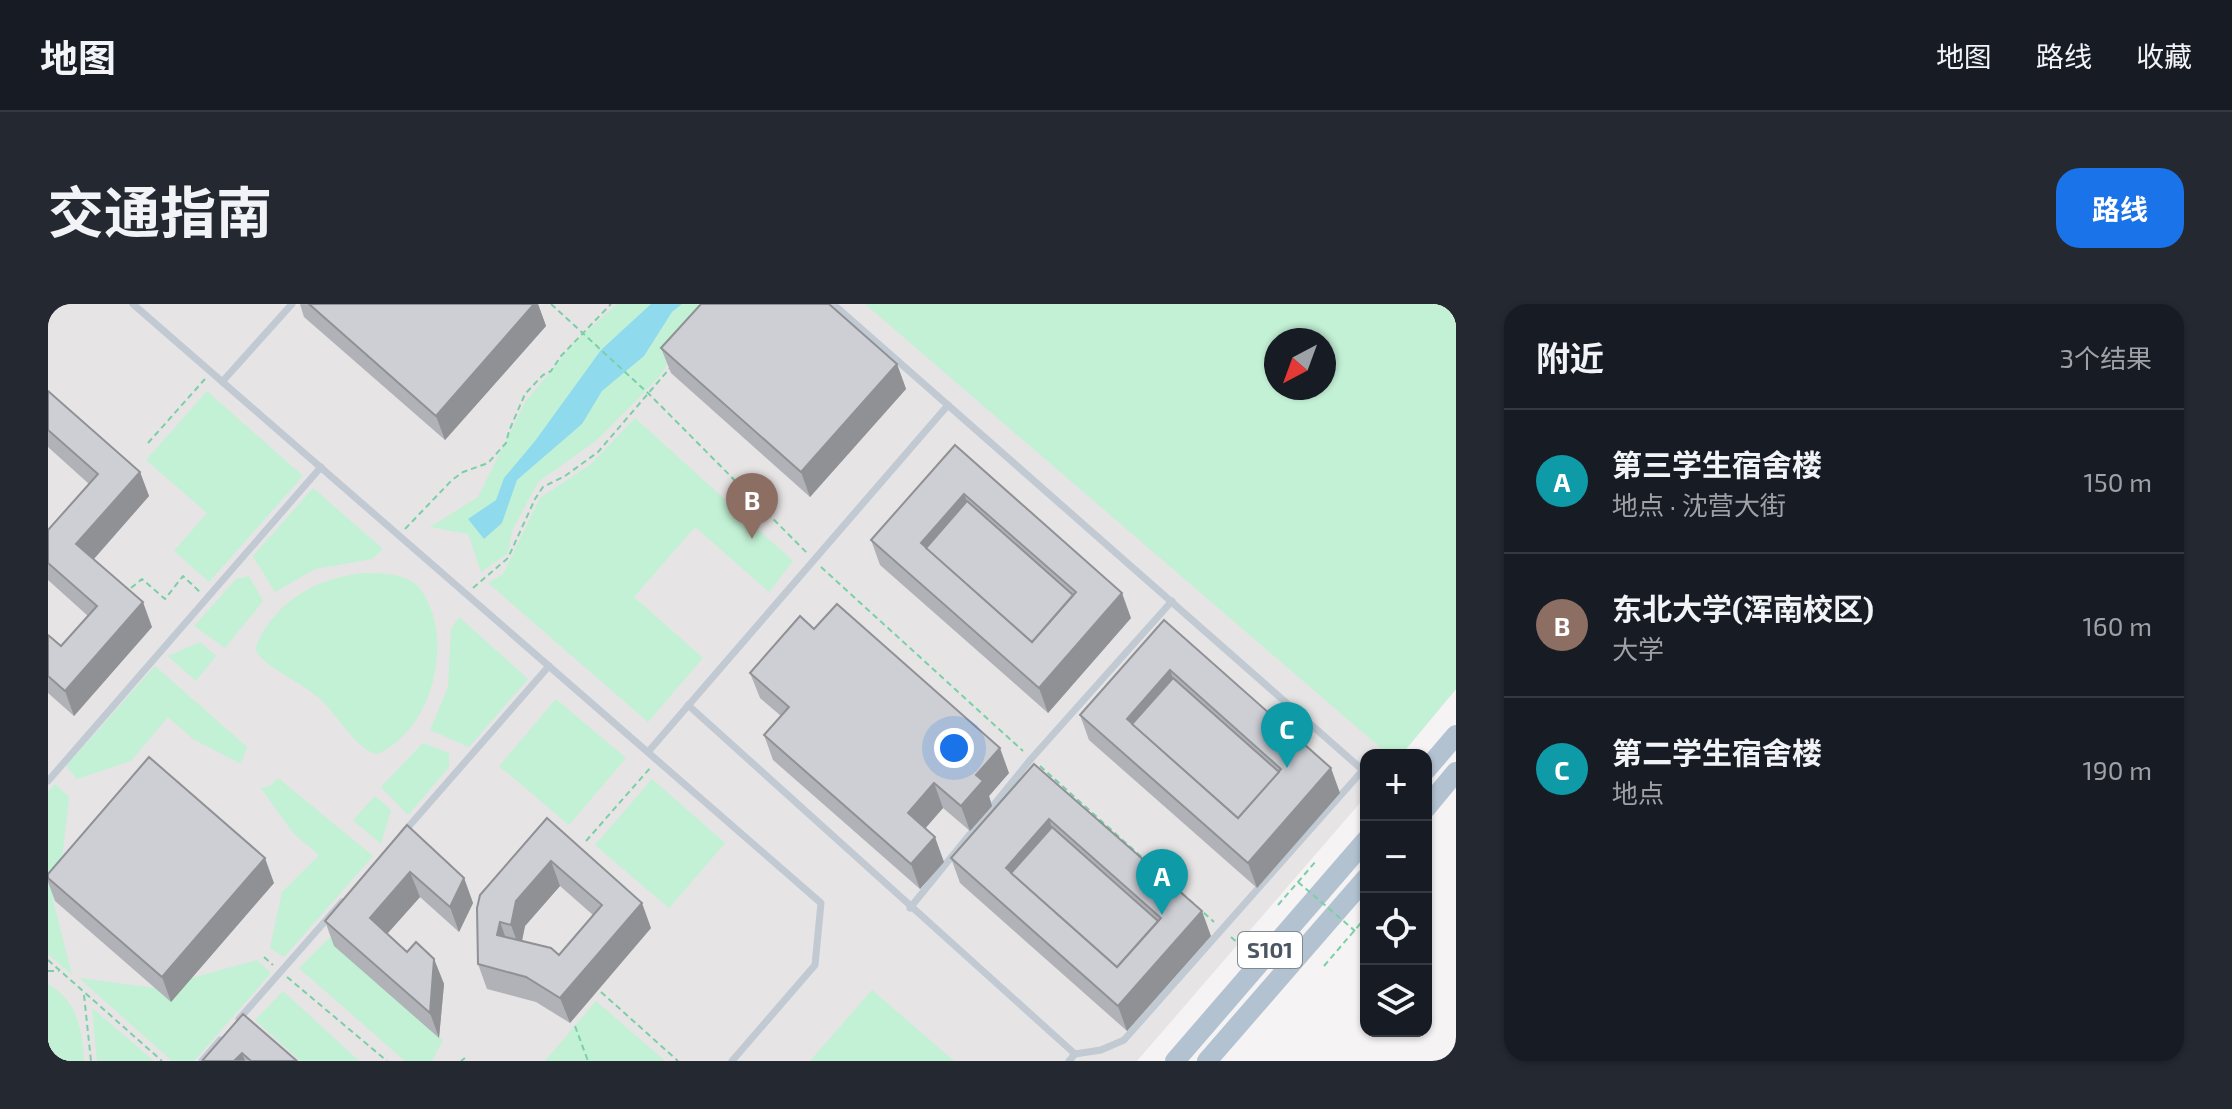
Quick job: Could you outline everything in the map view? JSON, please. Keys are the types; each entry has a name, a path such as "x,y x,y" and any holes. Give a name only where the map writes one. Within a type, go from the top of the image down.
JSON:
{"main road":[{"path":"1432,763 1456,735"},
{"path":"1432,801 1456,772"},
{"name":"S101","path":"1175,1061 1360,847"},
{"name":"S101","path":"1207,1061 1360,885"}],"lane":[{"path":"133,304 821,903 815,965 732,1061"},
{"path":"222,382 292,304"},
{"path":"833,304 1360,768"},
{"path":"648,752 948,405"},
{"path":"48,781 321,467"},
{"path":"910,908 1031,759 1172,601"},
{"path":"394,842 549,666"},
{"path":"688,705 1072,1058 1124,1040 1360,778"},
{"path":"202,1061 353,889"}],"path":[{"path":"551,304 649,394 814,560 1031,759 1260,962"},
{"path":"399,535 452,480 463,472 488,463 506,443 525,394 551,371 561,356 611,304"},
{"path":"466,594 508,558 543,487 595,455 666,374 674,359"},
{"path":"148,443 211,372"},
{"path":"131,588 142,579 165,599 183,576 207,598"},
{"path":"586,841 657,760"},
{"path":"1278,905 1317,860"},
{"path":"1298,882 1355,931"},
{"path":"1324,966 1360,925"},
{"path":"264,957 387,1061"},
{"path":"48,960 162,1061"},
{"path":"48,971 60,971"},
{"path":"84,992 91,1061"},
{"path":"601,992 678,1061"},
{"path":"575,1026 588,1061"}],"shaded area":[{"path":"48,304 1456,304 1456,689 1406,749 1360,749 1360,803 1137,1061 48,1061"}],"green space":[{"path":"617,304 701,304 660,376 597,440 538,482 512,531 508,553 481,572 468,534 430,527 478,497 526,401 575,342"},
{"path":"865,304 1456,304 1456,689 1406,749 1382,749"},
{"path":"207,391 303,476 209,582 174,551 207,513 146,460"},
{"path":"635,418 793,561 769,592 695,527 634,597 703,658 648,722 488,583 503,574 540,498 591,464"},
{"path":"313,488 383,549 372,559 315,569 275,592 253,556"},
{"path":"362,573 394,575 415,584 429,603 436,631 435,672 421,712 395,743 378,754 363,747 320,699 256,651 269,623 288,603 322,583"},
{"path":"249,576 263,601 225,648 194,626 236,579"},
{"path":"459,617 528,679 469,747 430,730 448,687 451,629"},
{"path":"200,642 216,656 196,681 168,656"},
{"path":"155,666 247,747 241,764 193,739 168,717 131,761 77,779 66,766"},
{"path":"556,699 626,758 569,825 499,766"},
{"path":"423,743 449,753 449,767 408,815 381,787"},
{"path":"278,778 373,856 284,957 270,948 282,892 319,855 293,833 261,788 270,786"},
{"path":"652,779 725,843 669,908 595,845"},
{"path":"55,784 69,797 62,859 53,900 72,975 48,954 48,792"},
{"path":"375,796 391,810 381,844 353,820"},
{"path":"330,937 443,1040 432,1061 405,1061 299,968"},
{"path":"257,960 271,973 194,1061 172,1061 79,978 156,988"},
{"path":"48,984 72,1008 80,1027 84,1061 48,1061"},
{"path":"872,990 954,1061 810,1061"},
{"path":"283,991 359,1061 300,1061 255,1020"},
{"path":"596,1001 665,1061 545,1061"},
{"path":"92,1008 154,1061 97,1061"}],"water":[{"path":"651,304 682,304 672,312 644,356 602,391 582,424 517,480 502,523 484,539 468,519 496,500 504,478 601,350"}],"building":[{"path":"309,304 534,304 436,416"},
{"path":"701,304 829,304 897,364 801,472 661,348"},
{"path":"48,391 140,472 76,544 143,602 65,691 48,676 48,635 61,646 97,606 48,563 48,530 98,474 48,430"},
{"path":"955,445 1122,593 1039,688 871,540","holes":["964,494 1076,592 1032,642 921,543"]},
{"path":"967,501 1073,595 1032,642 926,548"},
{"path":"837,604 1000,748 976,775 983,781 961,806 934,783 908,813 935,837 911,864 764,735 789,707 750,673 800,616 814,629"},
{"path":"1164,620 1331,768 1248,863 1080,715","holes":["1170,670 1281,769 1238,818 1127,719"]},
{"path":"1173,678 1279,772 1238,818 1132,724"},
{"path":"149,757 265,858 162,977 48,878 48,874"},
{"path":"1034,764 1202,911 1118,1006 951,858","holes":["1049,819 1161,918 1117,967 1006,868"]},
{"path":"547,818 642,903 560,998 526,977 478,964 477,908 480,895","holes":["551,861 602,905 559,955 551,948 497,935 500,922 511,925 516,901"]},
{"path":"407,825 464,878 450,907 410,872 370,918 407,952 416,942 434,959 430,1013 325,921"},
{"path":"1052,827 1158,921 1117,967 1011,873"},
{"path":"243,1014 297,1061 251,1061 242,1053 234,1061 202,1061"}],"place":[{"name":"东北大学(浑南校区)","path":"752,539"},
{"name":"第二学生宿舍楼","path":"1287,768"},
{"name":"第三学生宿舍楼","path":"1162,915"}]}
